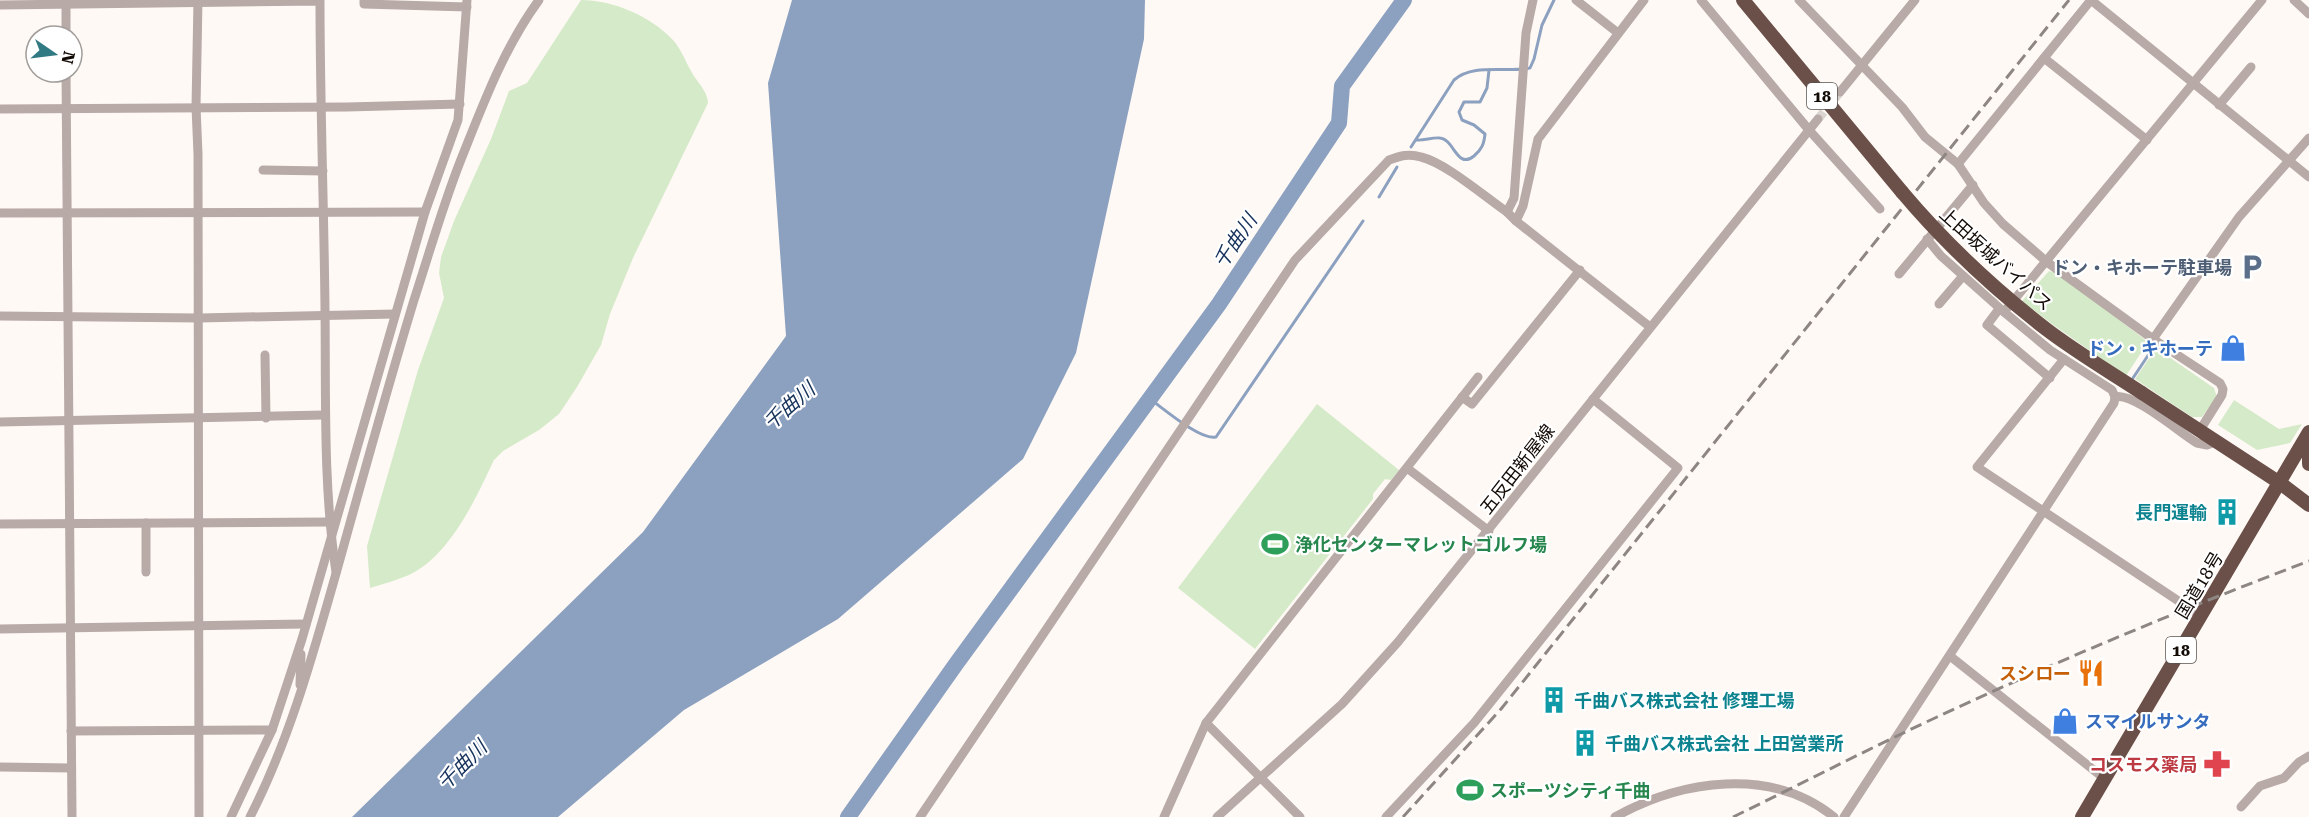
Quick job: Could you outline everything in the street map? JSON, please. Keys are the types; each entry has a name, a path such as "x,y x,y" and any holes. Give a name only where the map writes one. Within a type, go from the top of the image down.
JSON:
{"highway":[{"name":"上田坂城バイパス","path":"1743,0 1902,192 1956,252 1996,288 2047,330 2142,393 2199,437 2217,441 2280,483"},
{"name":"国道18号","path":"2082,817 2309,432"},
{"path":"2309,452 2309,464"},
{"name":"18","path":"2280,483 2309,505"}],"street":[{"path":"231,817 272,730 302,639 425,212 458,120 467,3 364,4 364,0"},
{"path":"250,817 274,765 300,694 440,216 496,74 518,31 539,0"},
{"path":"1507,212 1514,198 1526,33 1533,0"},
{"path":"1576,0 1618,33"},
{"path":"1516,221 1523,206 1538,139 1644,0"},
{"path":"1701,0 1809,130 1880,208"},
{"path":"1799,0 1902,107 1925,137 1958,164 1984,203 2003,224 2047,262 2153,339 2220,383 2223,389 2199,437 2133,400 2115,397"},
{"path":"1840,92 1915,0"},
{"path":"1958,164 2091,0 2309,177"},
{"path":"2050,378 1987,325 2047,262 2262,0"},
{"path":"2294,0 2309,14"},
{"path":"198,1 196,107 199,213 199,817"},
{"path":"0,5 66,2 320,1 325,316 324,415 329,522 336,572"},
{"path":"66,2 66,24"},
{"path":"2044,58 2147,140"},
{"path":"2219,105 2251,67"},
{"path":"66,84 72,817"},
{"path":"0,109 460,104"},
{"name":"五反田新屋線","path":"1217,817 1334,712 1398,642 1818,119"},
{"path":"2153,339 2239,217 2309,138"},
{"path":"920,817 1295,260 1389,160 1401,156 1420,156 1432,160 1507,212 1650,327"},
{"path":"263,170 323,171"},
{"path":"1899,274 1973,185"},
{"path":"0,213 425,212"},
{"path":"1844,817 2044,512 2114,403 2115,397 2112,390 2064,359 2002,310 1963,276 1927,239"},
{"path":"1462,397 1472,404 1580,270"},
{"path":"1939,304 1963,276"},
{"path":"0,316 199,318 395,314"},
{"path":"265,355 266,418"},
{"path":"2064,359 1977,467 2201,616"},
{"path":"1164,817 1206,723 1478,377"},
{"path":"1386,817 1474,723 1678,468 1593,399"},
{"path":"0,422 324,415"},
{"path":"1407,468 1489,531"},
{"path":"0,524 329,522"},
{"path":"146,523 146,572"},
{"path":"0,629 306,624"},
{"path":"300,694 302,639"},
{"path":"1950,656 2105,779"},
{"path":"1206,723 1300,817"},
{"path":"71,731 272,730"},
{"path":"2241,807 2260,786 2284,778 2299,762 2309,756"},
{"path":"0,767 71,768"},
{"path":"1615,817 1638,805 1689,788 1732,784 1761,786 1787,792 1810,801 1834,817"}],"green space":[{"path":"581,0 618,6 653,23 663,31 678,46 693,75 704,90 708,103 633,258 610,314 601,345 559,414 539,430 503,451 494,460 460,525 437,554 424,566 409,575 370,588 367,546 418,370 444,298 439,273 441,257 509,91 527,83"},
{"path":"2049,271 2058,273 2148,342 2126,376 2022,301"},
{"path":"2156,348 2214,388 2217,397 2202,417 2192,417 2135,379"},
{"path":"2234,400 2279,429 2302,424 2290,443 2257,450 2218,425"},
{"name":"浄化センターマレットゴルフ場","path":"1317,404 1399,470 1391,480 1385,479 1373,494 1373,499 1255,649 1178,588"}],"water":[{"path":"792,0 1145,0 1144,39 1076,353 1023,459 838,619 684,710 558,817 352,817 643,532 786,336 768,83"}],"waterway":[{"name":"千曲川","path":"848,817 956,664 1219,304 1339,123 1342,86 1404,0"},
{"path":"1411,147 1454,80 1480,70 1530,68 1542,25 1554,0"},
{"path":"1416,140 1440,138 1449,143 1459,157 1468,159 1474,156 1482,146 1485,134 1474,125 1462,120 1459,112 1464,102 1480,102 1487,88 1489,70"},
{"path":"1379,197 1397,167"},
{"path":"1150,399 1192,429 1209,437 1216,437 1363,221"},
{"path":"2133,378 2153,348"}],"tunnel":[{"path":"1818,119 1840,92"}],"railway":[{"path":"1403,817 1501,709 2069,0"},
{"path":"1733,817 1911,729 2029,675 2168,616 2309,561"}],"place":[{"name":"ドン・キホーテ駐車場","path":"2252,267"},
{"name":"ドン・キホーテ","path":"2233,348"},
{"name":"長門運輸","path":"2227,512"},
{"name":"浄化センターマレットゴルフ場","path":"1275,544"},
{"name":"スシロー","path":"2091,673"},
{"name":"千曲バス株式会社 修理工場","path":"1554,700"},
{"name":"スマイルサンタ","path":"2065,721"},
{"name":"千曲バス株式会社 上田営業所","path":"1585,743"},
{"name":"コスモス薬局","path":"2217,764"},
{"name":"スポーツシティ千曲","path":"1470,790"}]}
